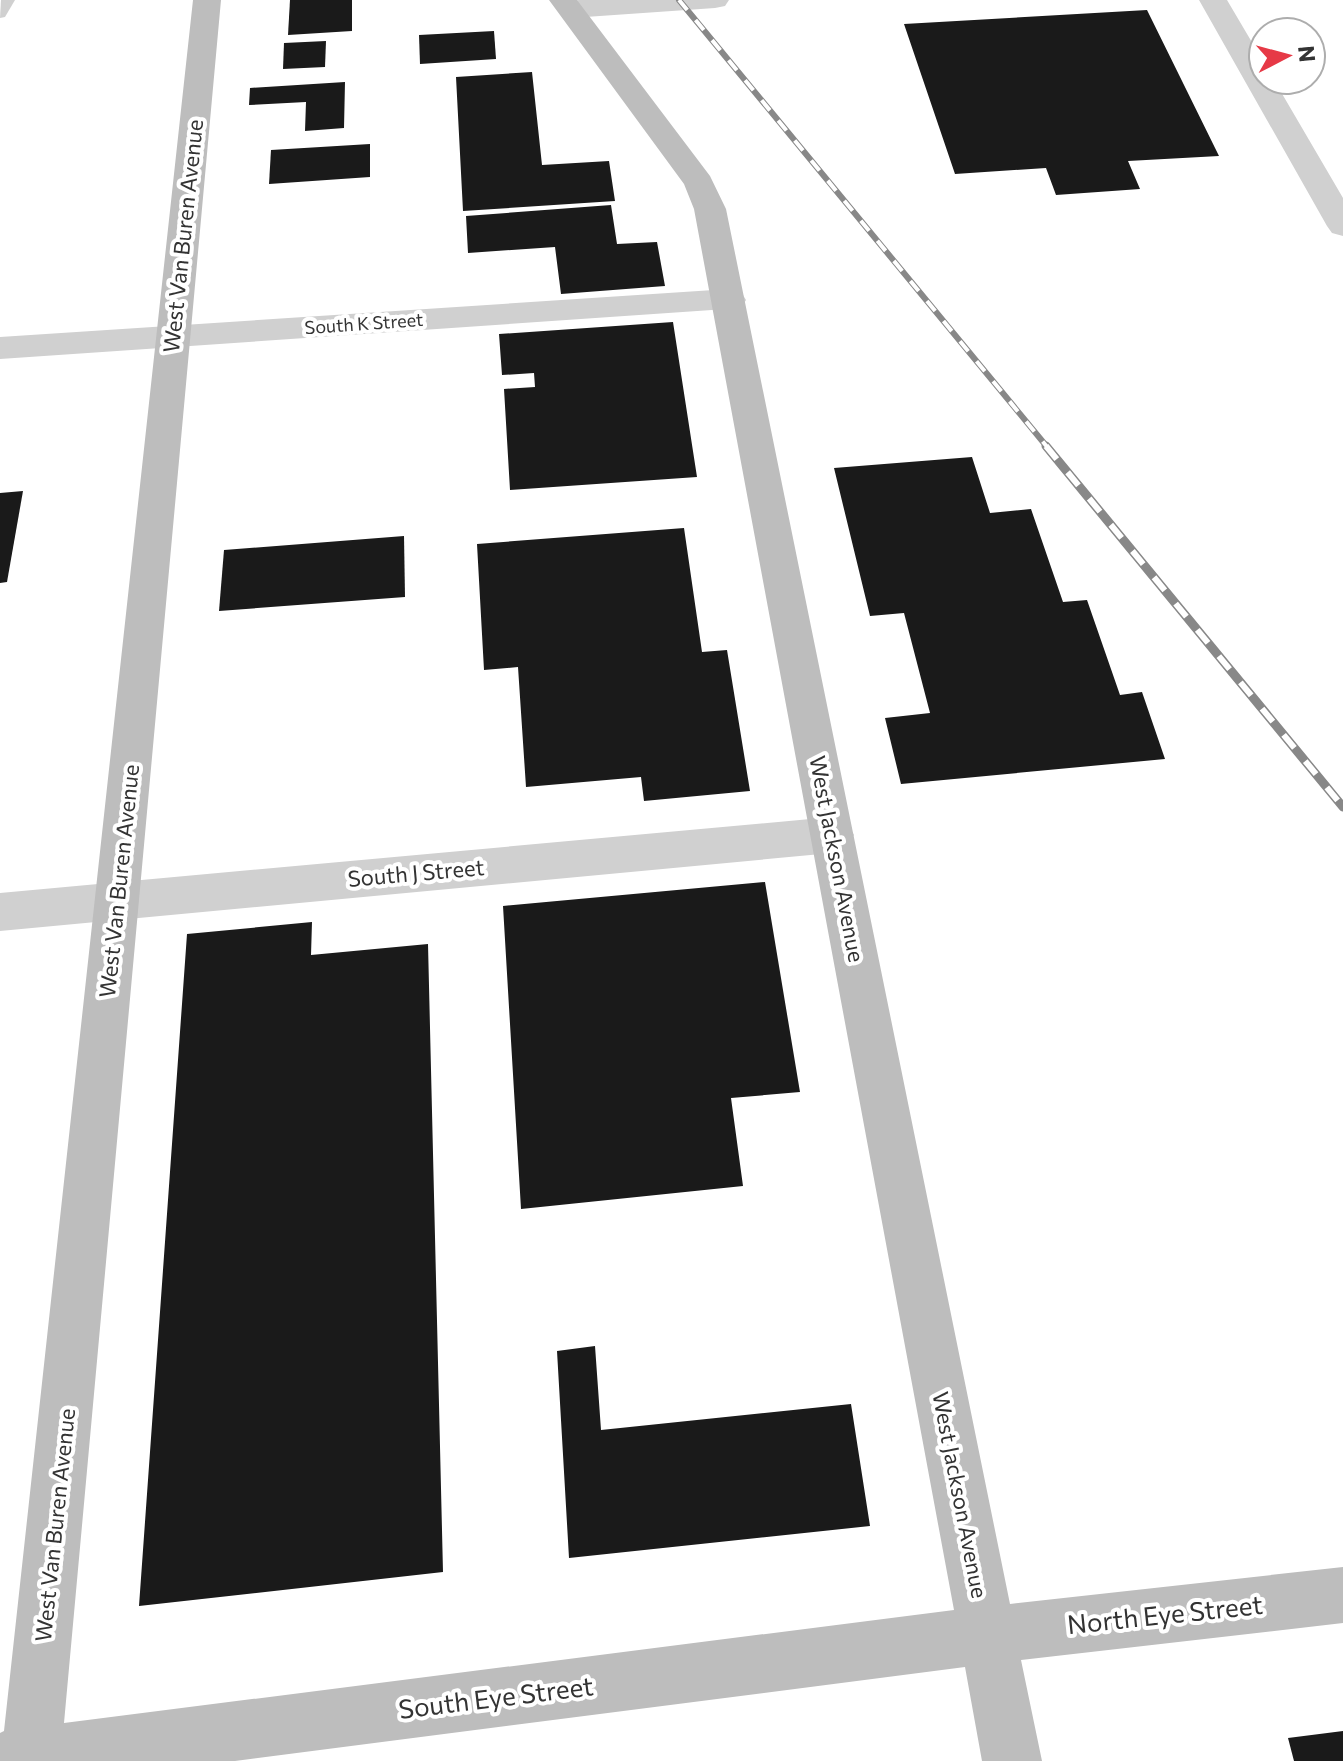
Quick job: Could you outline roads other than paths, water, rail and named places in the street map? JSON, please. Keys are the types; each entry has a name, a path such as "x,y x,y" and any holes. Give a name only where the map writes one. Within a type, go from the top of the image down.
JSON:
{"street":[{"name":"West Van Buren Avenue","path":"22,1760 117,900 207,0"},
{"path":"567,4 715,0"},
{"path":"1213,0 1343,226"},
{"name":"West Jackson Avenue","path":"567,4 699,183 710,209 1012,1761"},
{"name":"South K Street","path":"0,348 729,300"},
{"name":"South J Street","path":"0,912 832,835"},
{"name":"North Eye Street","path":"987,1635 1343,1595"},
{"name":"South Eye Street","path":"22,1760 987,1635"}],"lane":[{"path":"0,14 8,0"}],"railway":[{"path":"679,0 1048,448"},
{"path":"1046,446 1343,807"}]}
